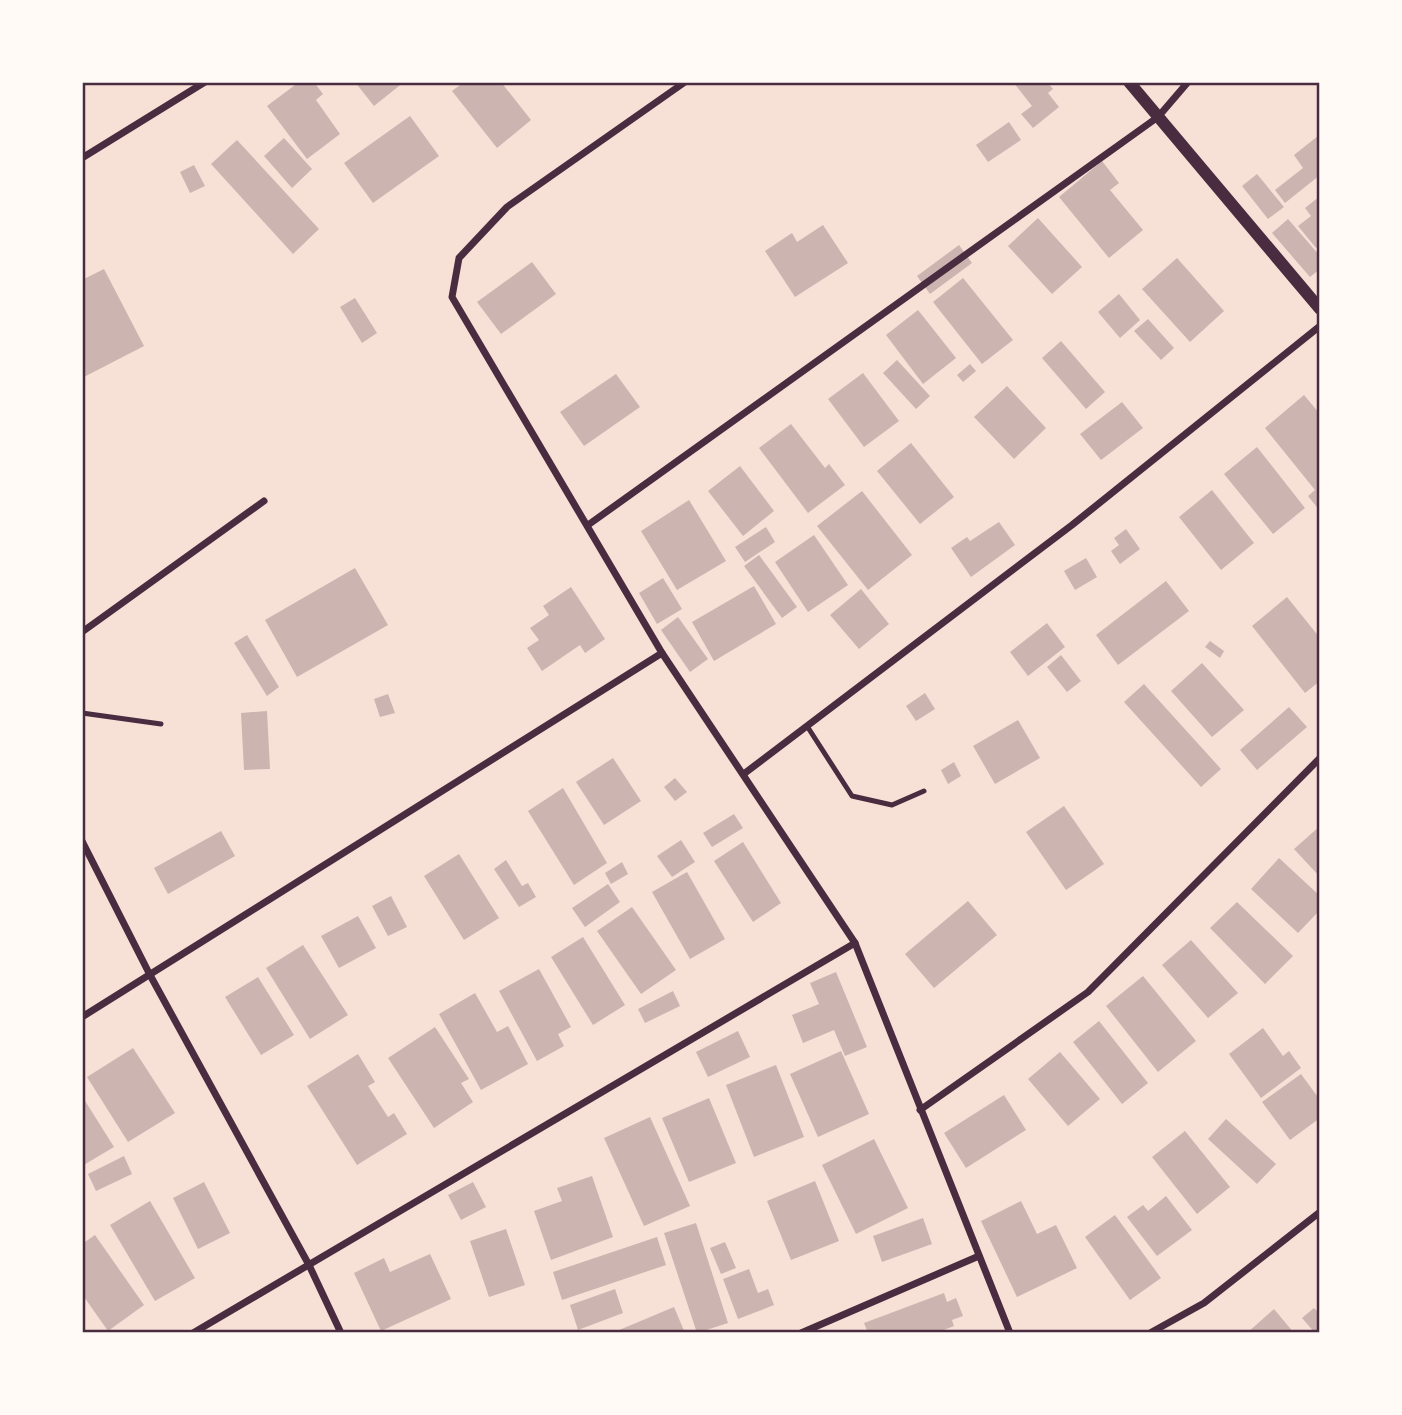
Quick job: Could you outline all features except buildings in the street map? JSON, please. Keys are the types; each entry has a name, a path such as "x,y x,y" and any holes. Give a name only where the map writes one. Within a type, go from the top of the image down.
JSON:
{"street":[{"path":"82,158 205,82"},
{"path":"685,82 507,207 459,258 452,297 663,653 745,773 855,943 1010,1333"},
{"path":"1129,82 1320,309"},
{"path":"587,525 1158,117 1188,82"},
{"path":"745,773 1072,525 1320,326"},
{"path":"82,632 264,501"},
{"path":"82,1017 663,653"},
{"path":"920,1110 1088,992 1320,758"},
{"path":"82,841 150,975 309,1265 341,1333"},
{"path":"193,1333 855,943"},
{"path":"1150,1333 1204,1303 1320,1212"},
{"path":"802,1333 979,1256"}],"lane":[{"path":"82,713 161,724"},
{"path":"807,726 852,796 892,805 924,791"}]}
